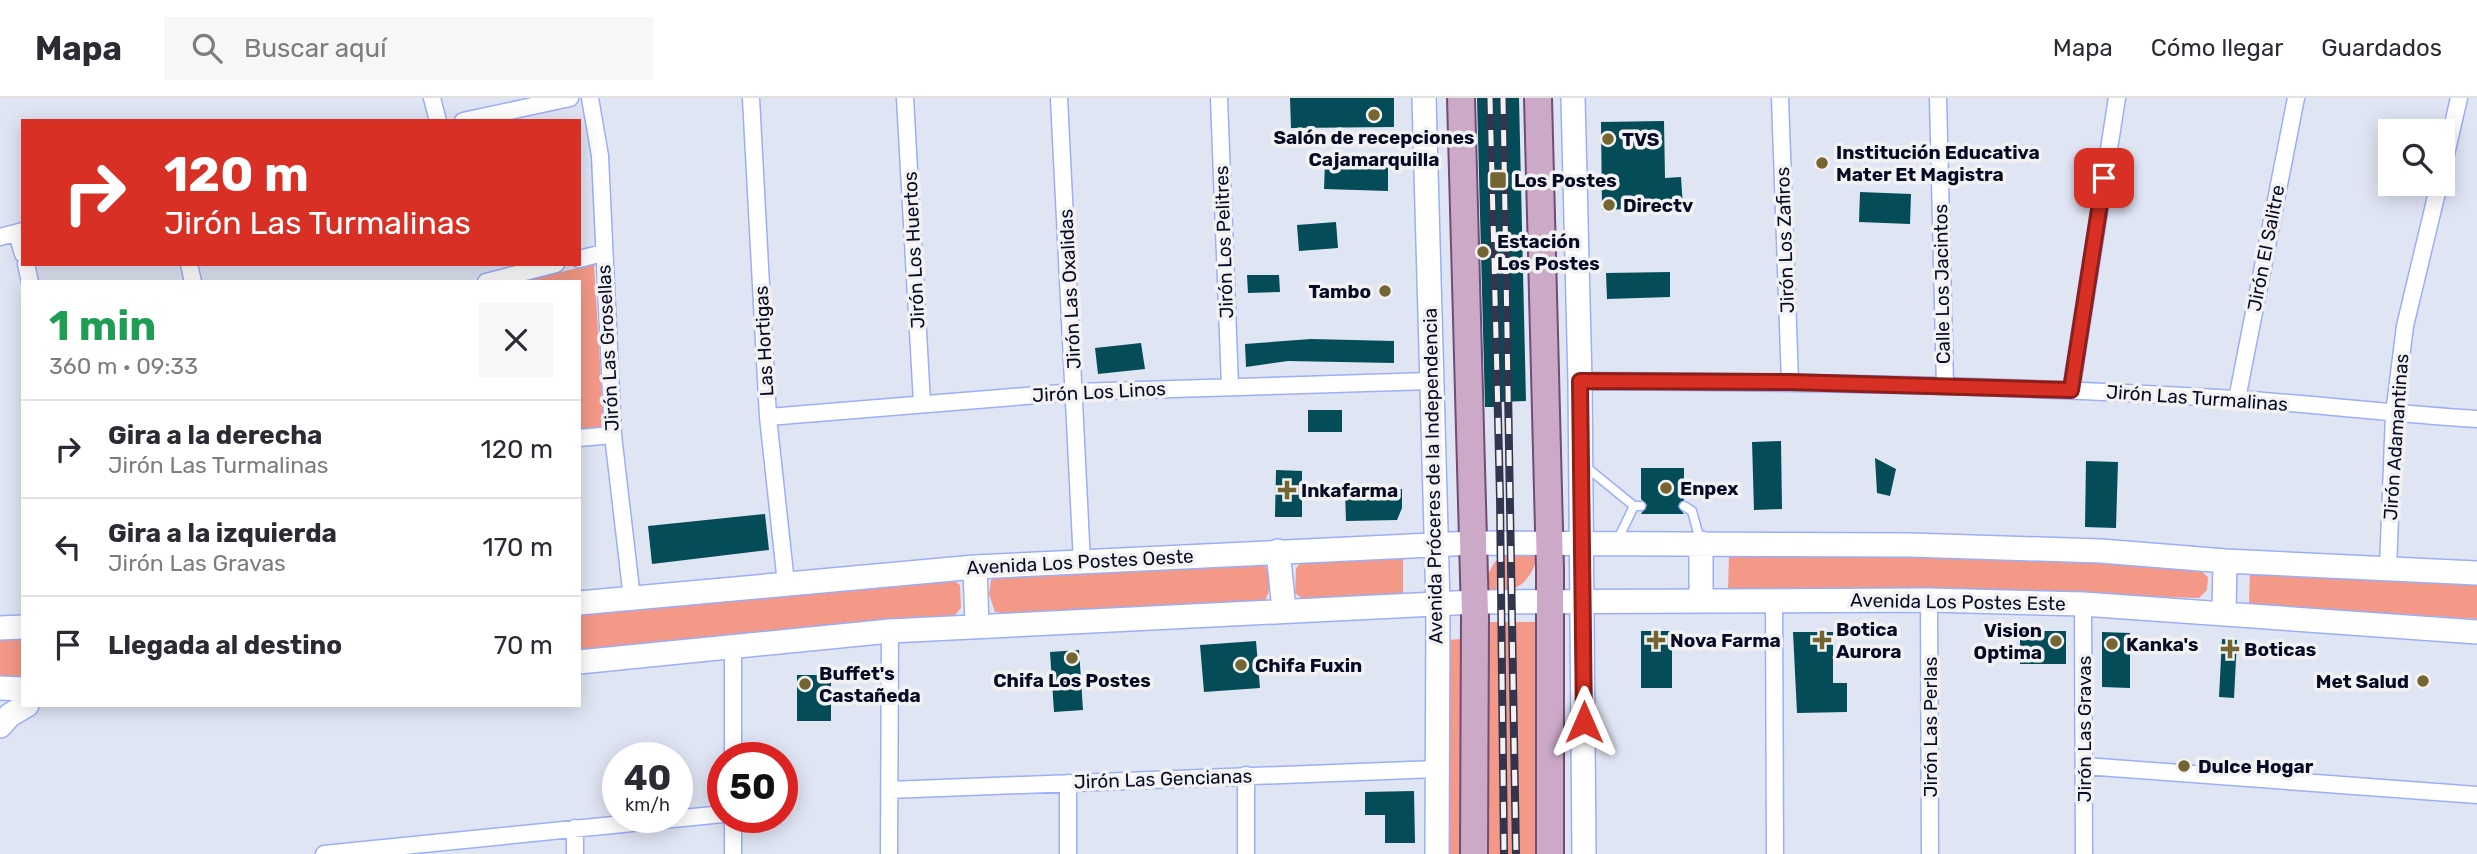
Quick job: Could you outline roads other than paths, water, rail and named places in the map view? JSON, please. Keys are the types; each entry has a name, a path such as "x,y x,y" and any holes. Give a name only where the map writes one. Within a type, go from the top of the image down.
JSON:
{"main road":[{"name":"Avenida Próceres de la Independencia","path":"1423,98 1438,603 1437,854"},
{"name":"Avenida Próceres de la Independencia","path":"1461,98 1475,602 1474,854"},
{"path":"1538,98 1550,543 1550,854"},
{"path":"1573,98 1580,381 1584,854"},
{"name":"Avenida Los Postes Oeste","path":"581,603 975,568 1473,542 1581,542"},
{"path":"1581,542 2101,551 2225,561 2477,573"},
{"path":"1701,543 1701,601"},
{"path":"1278,551 1284,610"},
{"path":"2224,613 2225,561"},
{"path":"975,568 977,626"},
{"name":"Avenida Los Postes Este","path":"1438,603 1929,600 2083,604 2477,632"},
{"path":"581,662 890,631 1438,603"},
{"path":"0,628 21,627"},
{"path":"0,688 21,689"},
{"path":"0,726 9,715 23,707"}],"street":[{"path":"432,98 437,119"},
{"path":"472,119 570,98"},
{"name":"Jirón Las Grosellas","path":"590,98 600,156 613,435 632,598"},
{"name":"Las Hortigas","path":"751,98 768,417 786,583"},
{"name":"Jirón Los Huertos","path":"905,98 922,402"},
{"name":"Jirón Las Oxalidas","path":"1059,98 1082,563"},
{"name":"Jirón Los Pelitres","path":"1219,98 1230,386"},
{"name":"Jirón Los Zafiros","path":"1780,98 1790,382"},
{"name":"Calle Los Jacintos","path":"1938,98 1945,386"},
{"path":"2071,390 2117,98"},
{"name":"Jirón El Salitre","path":"2237,399 2296,98"},
{"path":"2454,119 2459,98"},
{"name":"Jirón Adamantinas","path":"2388,569 2394,414 2405,326 2436,196"},
{"path":"0,237 20,232"},
{"path":"581,258 603,253"},
{"path":"494,280 548,266"},
{"name":"Jirón Los Linos","path":"768,417 922,402 1075,392 1430,381"},
{"name":"Jirón Las Turmalinas","path":"1580,381 1790,382 2071,390 2237,399 2477,419"},
{"path":"581,438 613,435"},
{"name":"Jirón Las Perlas","path":"1929,600 1930,854"},
{"path":"1774,601 1774,854"},
{"name":"Jirón Las Gravas","path":"2083,604 2084,854"},
{"path":"889,854 890,631"},
{"path":"733,647 733,742"},
{"path":"2085,766 2477,795"},
{"name":"Jirón Las Gencianas","path":"889,790 1437,769"},
{"path":"1246,775 1246,854"},
{"path":"1068,783 1069,854"},
{"path":"324,854 707,816"},
{"path":"575,828 575,854"},
{"path":"733,833 733,854"}],"lane":[{"path":"1581,462 1638,506 1616,542"},
{"path":"1684,506 1692,511 1701,543"}],"railway":[{"path":"1490,98 1500,497 1504,854"},
{"path":"1503,98 1516,854"}],"place":[{"name":"Salón de recepciones Cajamarquilla","path":"1374,115"},
{"name":"TVS","path":"1608,139"},
{"name":"Institución Educativa Mater Et Magistra","path":"1822,163"},
{"name":"Los Postes","path":"1498,180"},
{"name":"Directv","path":"1609,205"},
{"name":"Estación Los Postes","path":"1483,252"},
{"name":"Tambo","path":"1385,291"},
{"name":"Enpex","path":"1666,488"},
{"name":"Inkafarma","path":"1287,490"},
{"name":"Nova Farma","path":"1656,640"},
{"name":"Botica Aurora","path":"1822,640"},
{"name":"Vision Optima","path":"2056,641"},
{"name":"Kanka's","path":"2112,644"},
{"name":"Boticas","path":"2230,649"},
{"name":"Chifa Los Postes","path":"1072,658"},
{"name":"Chifa Fuxin","path":"1241,665"},
{"name":"Met Salud","path":"2423,681"},
{"name":"Buffet's Castañeda","path":"805,684"},
{"name":"Dulce Hogar","path":"2184,766"}]}
